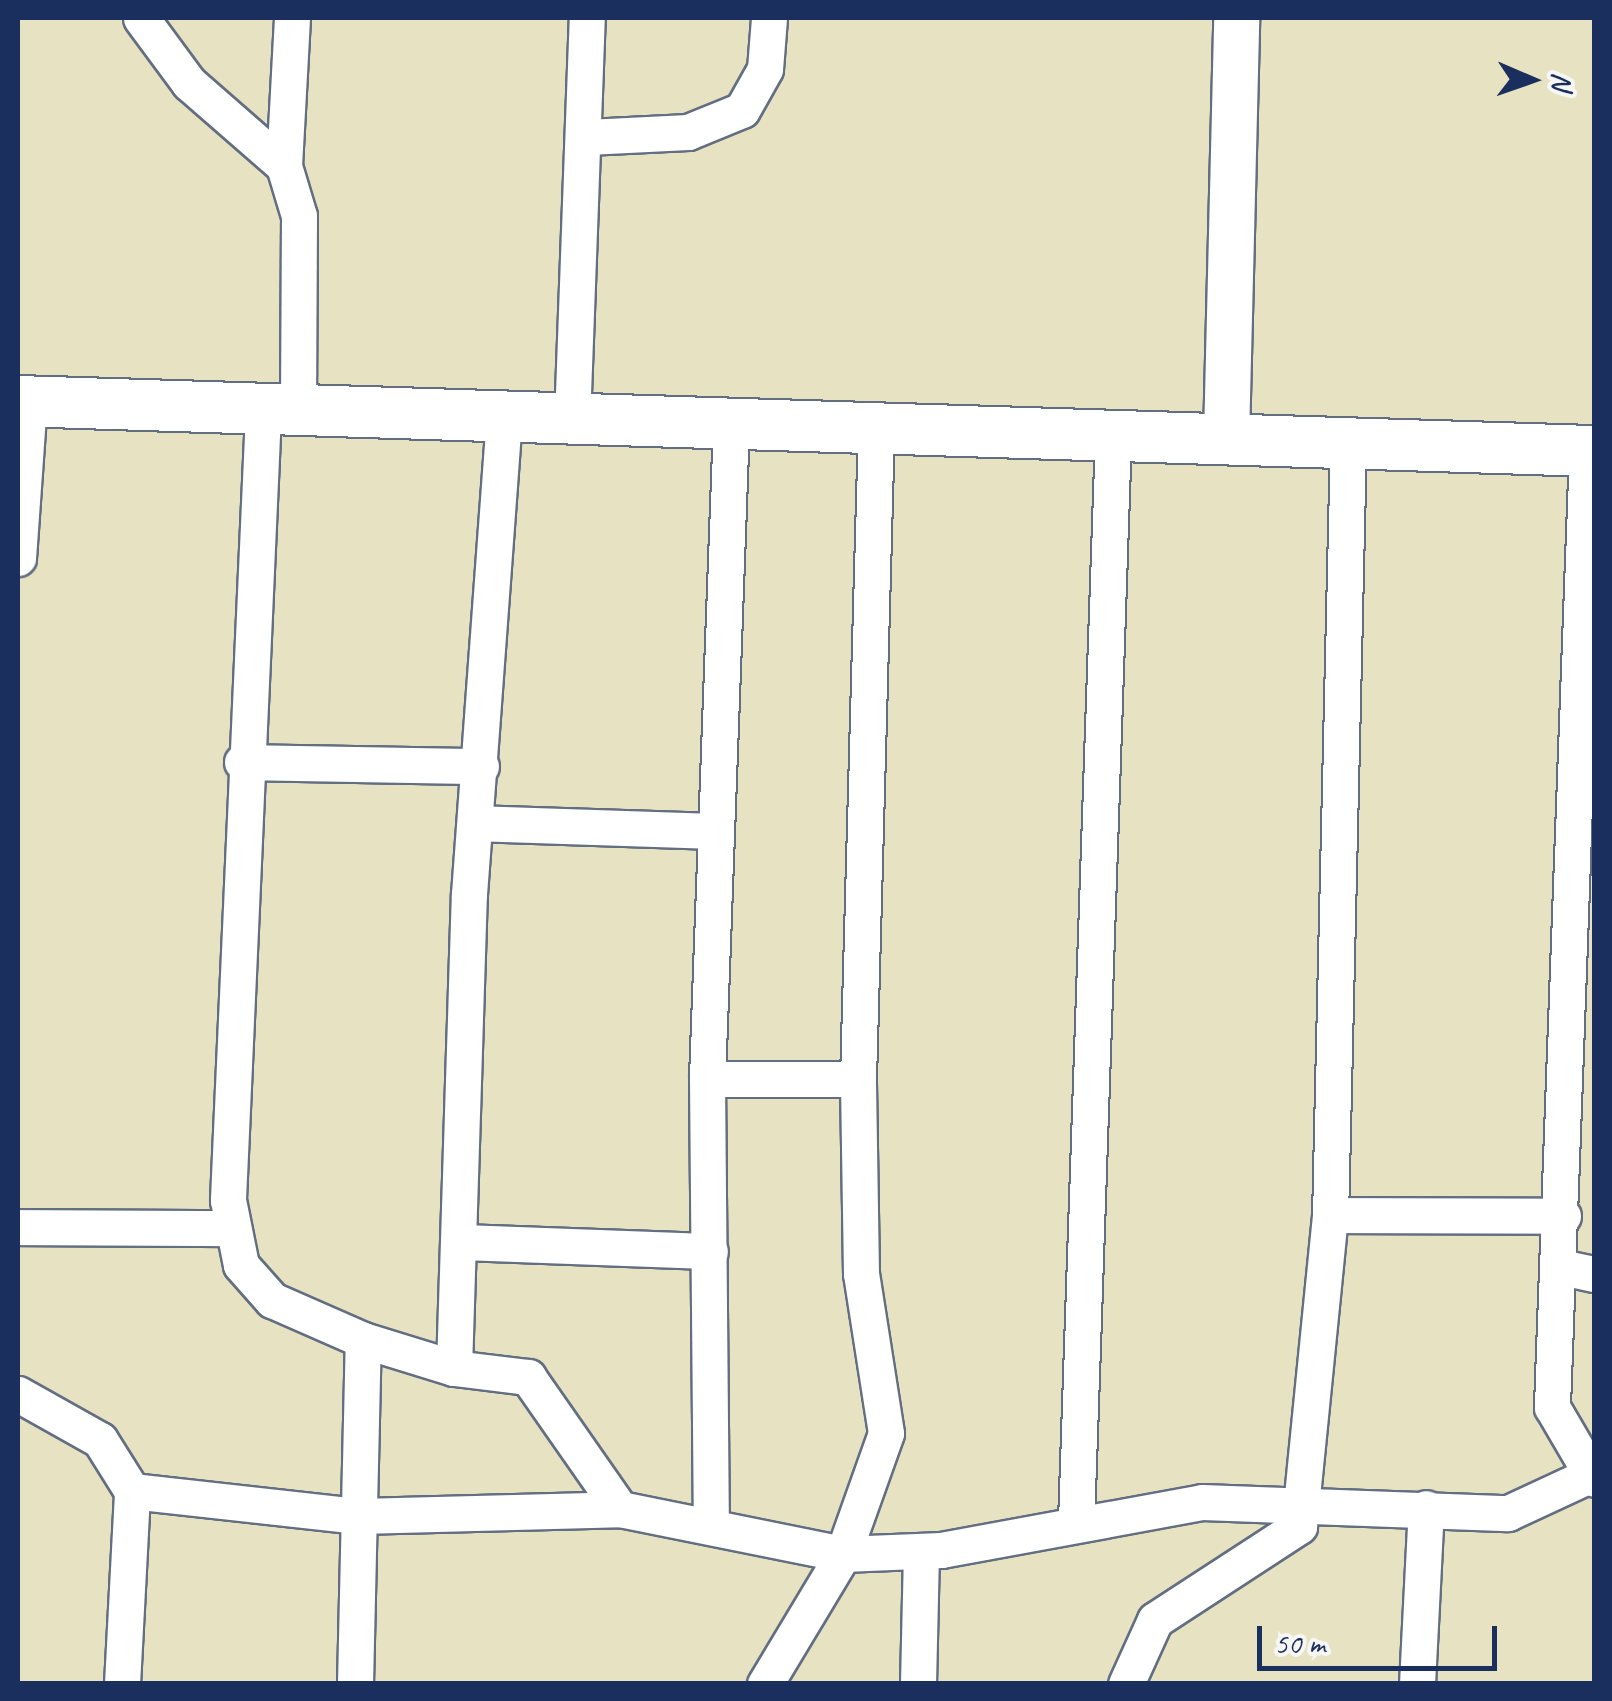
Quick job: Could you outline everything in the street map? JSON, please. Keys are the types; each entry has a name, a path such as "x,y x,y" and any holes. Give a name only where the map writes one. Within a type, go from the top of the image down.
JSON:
{"main road":[{"path":"23,402 1591,451"}],"street":[{"path":"142,18 189,83 284,166 297,188 280,412 242,762 230,1228 241,1265 272,1300 362,1340 454,1368 534,1382 620,1508"},
{"path":"284,166 292,18"},
{"path":"572,421 587,137 587,18"},
{"path":"587,137 688,132 742,110 766,69 769,18"},
{"path":"1226,438 1236,18"},
{"path":"18,558 23,402"},
{"path":"454,1368 476,824 504,418"},
{"path":"712,1524 708,1079 731,424"},
{"path":"765,1684 843,1554 886,1433 861,1274 858,1078 876,428"},
{"path":"1076,1522 1113,434"},
{"path":"1126,1684 1155,1620 1282,1542 1308,1501 1330,1215 1348,442"},
{"path":"132,1490 359,1516 620,1508 843,1554 921,1552 1202,1502 1308,1501 1508,1513 1593,1476 1552,1412 1578,1271 1562,1216 1591,451"},
{"path":"242,762 481,766"},
{"path":"476,824 714,831"},
{"path":"708,1079 858,1078"},
{"path":"1330,1215 1562,1216"},
{"path":"18,1227 230,1228"},
{"path":"459,1242 710,1250"},
{"path":"355,1684 362,1340"},
{"path":"18,1394 89,1431 132,1490 122,1684"},
{"path":"1417,1684 1426,1508"},
{"path":"918,1684 921,1552"}]}
